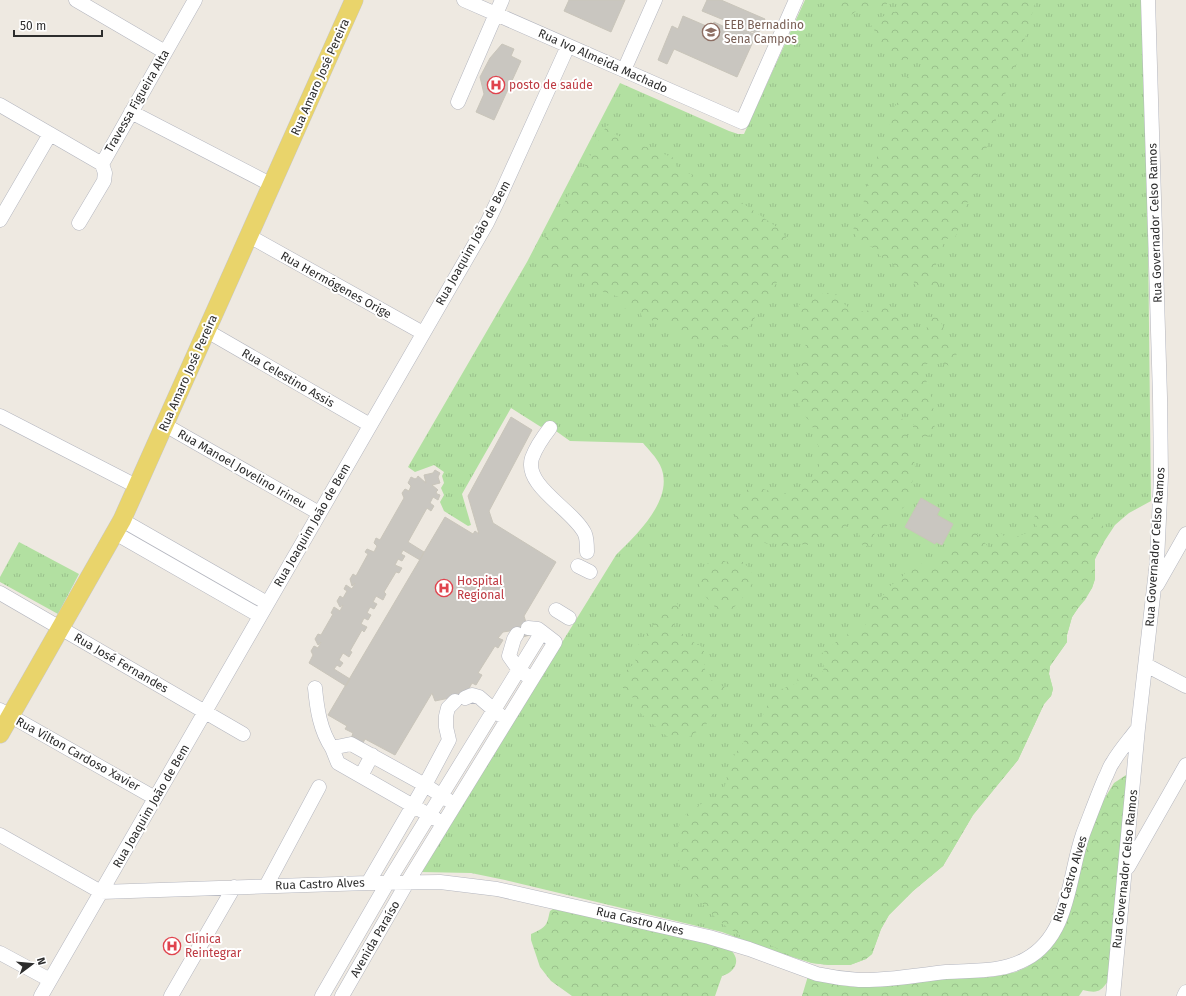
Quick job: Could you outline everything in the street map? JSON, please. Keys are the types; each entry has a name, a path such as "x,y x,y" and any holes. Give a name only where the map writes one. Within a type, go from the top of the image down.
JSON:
{"main road":[{"name":"Rua Amaro José Pereira","path":"0,734 5,713 60,628 119,527 354,0"}],"street":[{"path":"76,0 165,52"},
{"name":"Travessa Figueira Alta","path":"79,223 104,181 105,173 102,164 194,0"},
{"name":"Rua Ivo Almeida Machado","path":"464,0 742,122 796,0"},
{"path":"458,102 502,0"},
{"path":"624,70 656,0"},
{"name":"Rua Governador Celso Ramos","path":"1113,996 1138,728 1154,591 1160,524 1162,438 1148,0"},
{"name":"Rua Joaquim João de Bem","path":"41,996 487,223 568,46"},
{"path":"0,104 102,164"},
{"path":"131,112 272,185"},
{"path":"0,220 50,134"},
{"name":"Rua Hermógenes Orige","path":"249,236 423,333"},
{"name":"Rua Celestino Assis","path":"207,331 370,425"},
{"path":"0,416 138,487"},
{"name":"Rua Manoel Jovelino Irineu","path":"165,425 319,513"},
{"path":"550,428 531,459 532,474 540,486 574,518 579,525 585,535 587,552"},
{"path":"119,527 267,603"},
{"path":"119,527 260,616"},
{"path":"1154,591 1186,534"},
{"name":"Rua José Fernandes","path":"0,593 243,734"},
{"path":"556,610 569,618"},
{"path":"532,679 519,670 509,656 514,639 522,631 538,629 542,632"},
{"name":"Avenida Paraíso","path":"322,996 388,882 542,632 555,642 408,881 342,996"},
{"path":"1146,664 1186,686"},
{"path":"316,688 320,723 338,763 443,824"},
{"path":"474,774 461,764 449,740 446,727 448,708 460,699 472,695 479,697 507,720"},
{"name":"Rua Vilton Cardoso Xavier","path":"5,713 155,798"},
{"name":"Rua Castro Alves","path":"101,892 408,881 461,883 497,889 715,938 817,974 844,979 875,980 1003,968 1025,960 1035,953 1054,931 1064,909 1083,834 1098,794 1112,762 1138,728"},
{"path":"368,882 425,785 449,740"},
{"path":"332,748 351,744 425,785 455,805"},
{"path":"361,776 372,755"},
{"path":"1125,872 1186,765"},
{"path":"266,886 319,787"},
{"path":"0,835 101,892"},
{"path":"171,996 234,887"},
{"path":"0,953 50,980"},
{"path":"1184,996 1186,992"}],"green space":[{"path":"805,0 1142,0 1147,152 1151,501 1129,513 1115,525 1098,551 1095,559 1095,579 1092,588 1072,617 1067,635 1067,642 1050,666 1049,674 1053,689 1051,696 1044,704 1018,760 973,815 943,866 913,891 889,915 881,929 872,954 866,959 850,965 812,963 773,951 722,932 505,880 471,873 420,872 616,555 634,537 652,514 659,502 663,490 664,477 660,465 643,443 570,441 546,424 541,427 511,408 462,494 471,525 468,526 444,511 440,502 444,495 441,488 444,483 442,476 444,472 434,465 415,472 408,467 527,262 620,83 729,131 744,134"},
{"path":"839,0 887,0 888,2 883,9 862,10 850,16 841,10"},
{"path":"905,0 997,0 1000,2 1002,0 1036,0 1020,60 1015,66 955,238 945,239 936,265 940,276 939,284 928,289 916,287 912,278 905,280 897,277 893,272 895,267 891,261 884,260 871,246 868,248 863,245 856,237 854,232 857,218 862,214 864,200 869,196 866,188 871,175 877,172 877,150 891,140 892,134 887,117 898,102 896,99 899,86 909,76 925,68 912,58 896,63 881,49 875,36 875,31 872,28 870,21 882,18 887,12 895,12"},
{"path":"607,125 614,134 674,158 677,168 721,188 781,230 791,245 790,261 736,348 724,345 718,347 702,339 691,339 683,336 661,319 654,321 642,317 638,306 628,309 623,308 619,303 619,297 604,292 562,268 546,267 533,260"},
{"path":"833,292 846,305 855,311 867,311 890,306 915,330 925,331 932,317 939,318 954,347 956,353 955,368 939,362 926,364 925,374 933,405 935,431 925,438 914,435 913,426 917,418 910,411 905,410 901,415 915,466 909,500 903,508 891,516 886,527 875,532 871,546 863,546 855,521 848,521 843,537 807,545 793,543 791,548 785,549 775,543 769,544 737,538 731,523 743,496 749,488 763,489 786,494 800,489 809,482 819,467 820,455 816,434 810,422 802,412 792,390 793,380 802,361 806,343 797,315 799,305 816,295"},
{"path":"1071,509 1080,518 1090,516 1097,520 1103,526 1105,533 1104,542 1095,559 1095,579 1092,588 1072,617 1067,635 1067,642 1050,666 1049,674 1053,689 1051,696 1044,704 1018,760 973,815 943,866 913,891 889,915 881,929 872,954 866,959 850,965 812,963 794,957 764,942 741,936 728,928 707,910 681,871 678,860 678,831 680,822 685,815 701,804 713,800 723,791 728,769 735,754 765,712 772,693 797,683 798,677 803,676 807,678 821,676 824,668 821,654 840,639 846,638 848,633 865,628 866,623 871,616 871,612 868,608 886,593 890,586 901,578 912,565 915,558 923,565 930,567 931,560 936,558 941,561 946,560 946,553 953,547 963,543 967,532 976,532 989,548 993,550 996,534 1001,533 1009,541 1032,531 1042,537 1033,519 1036,514 1041,513 1047,518 1058,521 1067,511"},
{"path":"19,542 79,574 58,614 0,582 0,577"},
{"path":"736,557 746,565 753,578 748,592 729,613 725,613 715,607 706,597 699,583 701,573 706,564 723,560 726,562"},
{"path":"672,600 676,602 680,609 674,627 703,648 704,668 708,676 714,682 726,689 722,703 704,727 689,737 680,740 669,738 637,710 631,693 623,688 620,680 629,668 636,662 634,655 638,645"},
{"path":"1129,773 1108,981 1103,988 1095,992 1083,990 1079,996 802,996 808,976 853,987 877,987 937,979 992,977 1016,972 1027,967 1046,953 1056,941 1064,925 1087,839 1100,806 1114,783"},
{"path":"553,909 599,918 602,922 622,922 726,947 731,951 736,959 735,967 732,971 722,976 715,996 572,996 551,981 540,967 531,940 531,934 540,930 545,925 550,911"}],"building":[{"path":"569,0 625,0 611,32 564,11"},
{"path":"707,0 721,0 765,19 758,34 702,11"},
{"path":"683,16 711,28 714,22 727,28 729,23 756,35 737,77 674,49 667,64 658,60 672,26 678,29"},
{"name":"posto de saúde","path":"502,44 514,49 511,56 521,61 494,120 476,112 484,94 480,77 490,58"},
{"path":"511,417 532,430 489,511 493,523 556,562 524,616 530,635 519,638 516,630 503,632 498,638 503,640 498,648 495,646 478,673 482,675 476,685 472,683 465,696 466,703 456,706 454,697 435,701 432,693 395,755 365,739 362,745 351,739 353,733 345,729 347,726 328,715 445,517 473,534 475,531 479,534 468,496"},
{"path":"435,470 440,473 438,477 440,483 432,485 438,490 436,492 437,494 440,495 438,500 433,497 430,503 434,506 431,511 427,508 408,542 424,552 420,560 403,550 401,554 405,556 402,561 398,559 395,565 402,568 399,573 396,572 384,592 386,594 383,600 376,596 373,602 377,604 374,609 370,607 367,613 371,615 368,620 364,618 361,624 367,627 364,632 362,630 350,651 352,652 349,657 343,653 339,660 343,663 340,667 337,665 334,669 350,679 346,686 309,663 313,655 311,651 314,646 318,648 321,642 318,645 315,639 318,634 321,635 333,614 331,613 334,607 340,611 343,605 340,607 337,601 340,596 343,598 347,591 344,589 346,585 352,589 355,583 352,586 350,579 353,574 356,576 368,554 365,552 367,549 374,552 377,546 374,543 376,538 380,540 404,498 402,493 405,489 409,491 411,486 408,483 411,477 415,479 418,476 426,483 424,475 433,473"},
{"path":"921,498 940,509 937,515 953,524 942,545 936,542 935,544 905,527"}],"place":[{"name":"EEB Bernadino Sena Campos","path":"711,32"},
{"name":"posto de saúde","path":"496,85"},
{"name":"Hospital Regional","path":"444,588"},
{"name":"Clínica Reintegrar","path":"172,946"}]}
